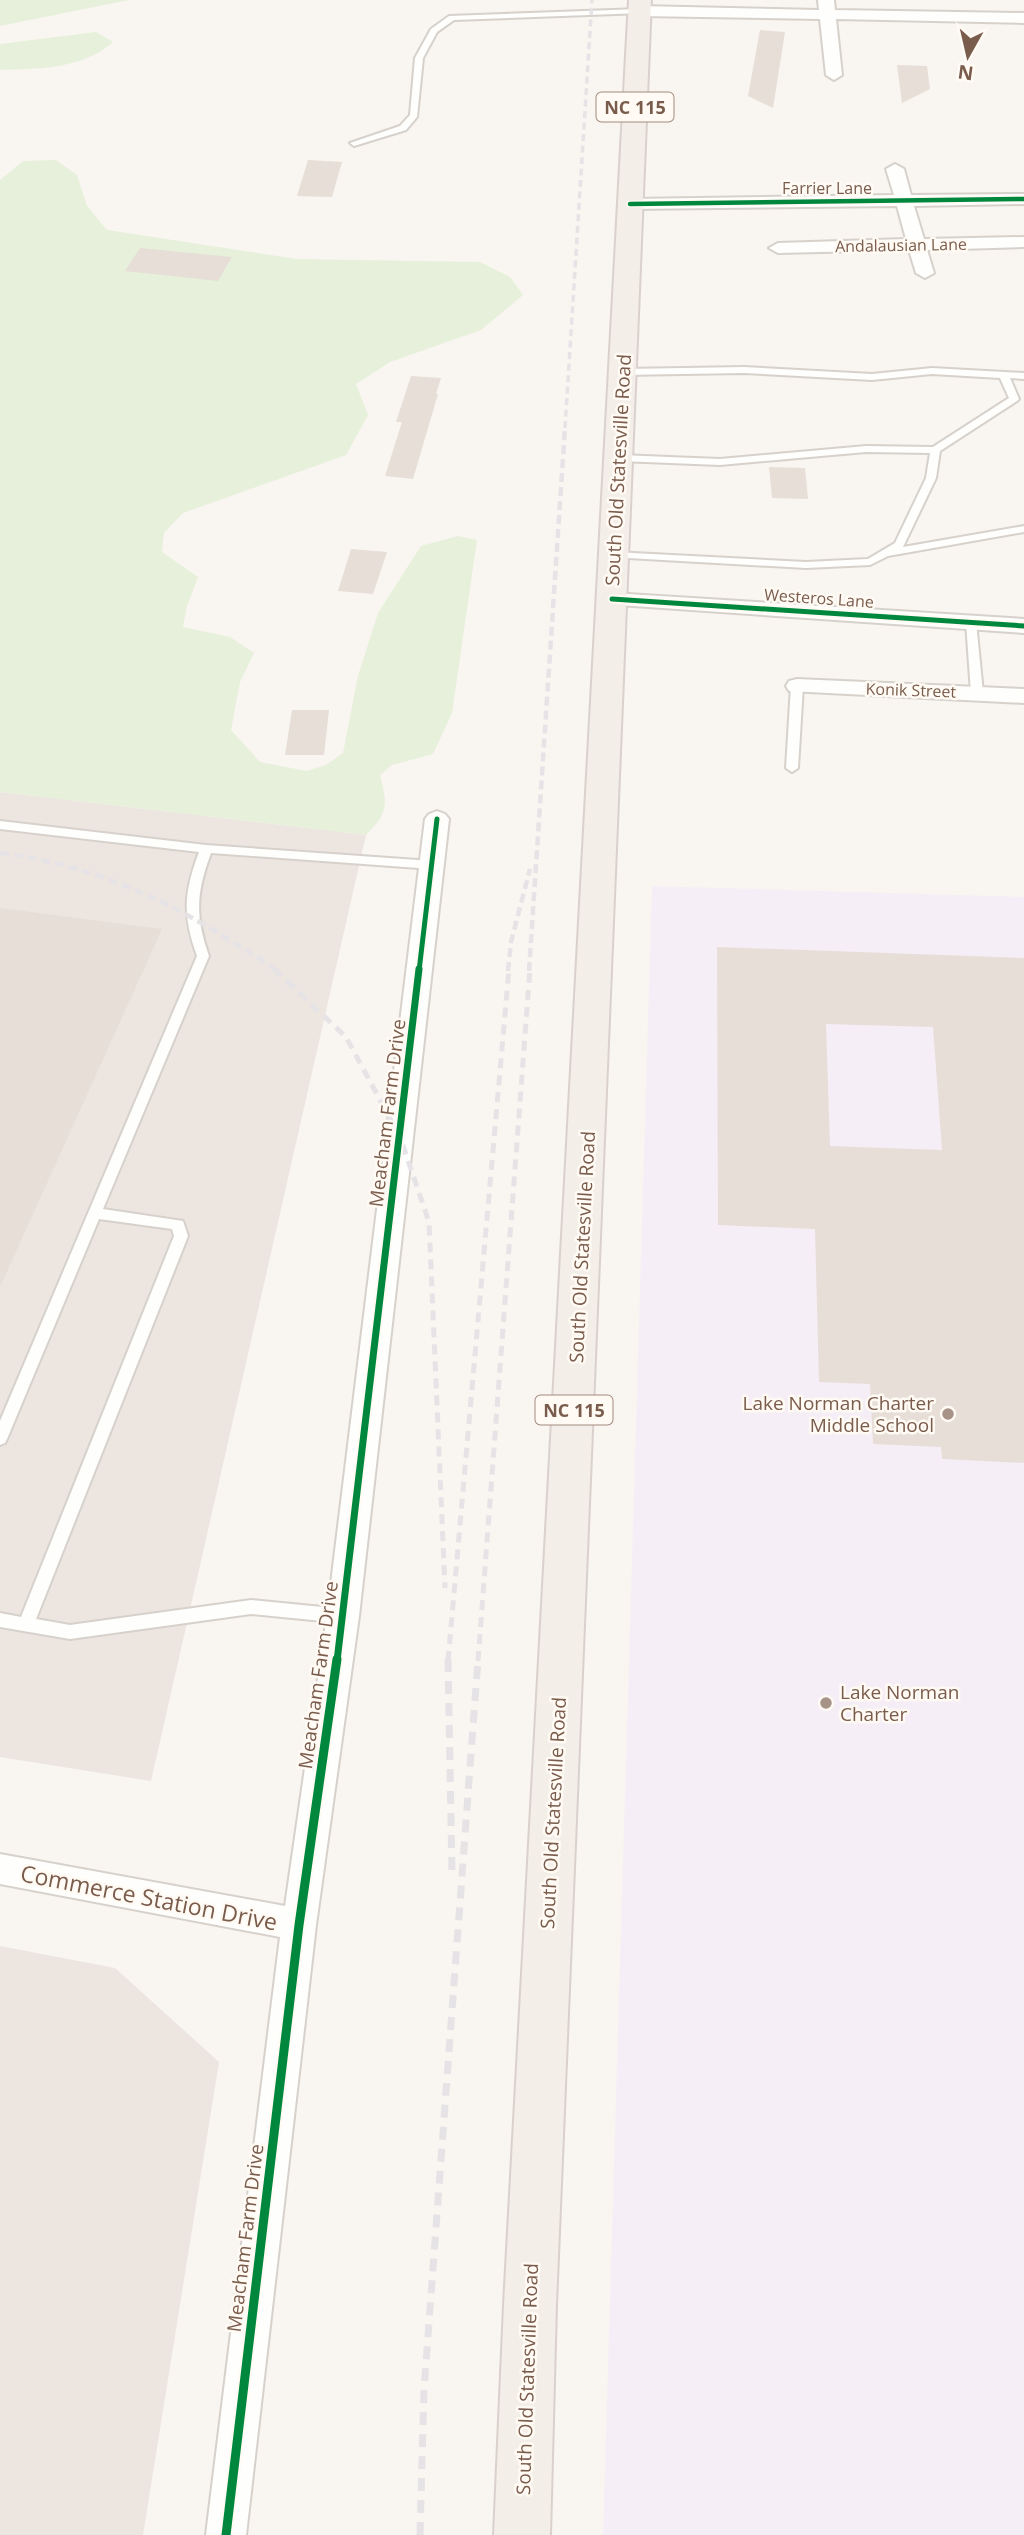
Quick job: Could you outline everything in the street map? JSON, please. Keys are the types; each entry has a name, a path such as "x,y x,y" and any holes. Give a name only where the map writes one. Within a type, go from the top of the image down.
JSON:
{"main road":[{"name":"South Old Statesville Road","path":"522,2535 531,2263 640,5"}],"street":[{"path":"640,5 827,7 1024,19"},
{"path":"827,7 834,75"},
{"path":"895,169 925,273"},
{"name":"Farrier Lane","path":"630,204 1024,199"},
{"name":"Andalausian Lane","path":"778,248 1024,242"},
{"name":"Westeros Lane","path":"612,598 1024,626"},
{"name":"Konik Street","path":"797,686 1024,696"},
{"name":"Meacham Farm Drive","path":"226,2535 299,1925 343,1616 437,819"},
{"name":"Commerce Station Drive","path":"0,1869 299,1925"}],"lane":[{"path":"354,143 403,128 414,115 419,58 434,31 452,18 640,5"},
{"path":"623,372 744,370 872,377 932,371 1024,376"},
{"path":"619,458 720,462 866,449 935,450 1014,399 1004,375"},
{"path":"614,555 806,565 870,562 899,545 931,478 935,450"},
{"path":"885,553 1024,529"},
{"path":"971,622 977,693"},
{"path":"792,768 797,686"},
{"path":"0,825 205,849 432,865"},
{"path":"0,1439 203,956 190,915 193,885 205,849"},
{"path":"26,1625 181,1236 178,1225 96,1213"},
{"path":"0,1620 70,1632 251,1607 343,1616"}],"shaded area":[{"path":"0,792 366,835 151,1781 0,1757"},
{"name":"Lake Norman Charter","path":"652,886 1024,897 1024,2535 603,2535"},
{"path":"0,1946 115,1968 219,2062 143,2535 0,2535"}],"green space":[{"path":"0,0 129,0 0,26"},
{"path":"96,32 113,42 88,58 60,66 0,70 0,44"},
{"path":"56,160 77,175 87,206 107,230 297,259 480,262 510,277 523,295 481,330 390,362 356,384 368,415 346,455 183,513 164,533 162,552 198,577 187,606 183,627 230,637 254,653 240,682 231,730 260,762 307,771 326,765 343,753 358,676 378,613 421,546 458,536 477,540 452,713 433,754 392,765 380,775 384,808 379,821 366,835 0,792 0,180 23,161"}],"building":[{"path":"760,30 785,32 773,108 748,96"},
{"path":"897,65 927,66 930,89 902,103"},
{"path":"308,160 342,162 332,197 297,196"},
{"path":"140,248 232,257 218,281 125,271"},
{"path":"411,376 441,378 438,394 413,479 385,476 402,422 396,422"},
{"path":"769,467 805,468 808,499 772,498"},
{"path":"351,549 387,552 373,594 338,591"},
{"path":"292,710 329,710 324,755 285,755"},
{"path":"0,908 162,929 0,1287"},
{"path":"717,947 1024,958 1024,1463 942,1459 941,1447 873,1444 870,1384 819,1382 815,1229 718,1225","holes":["826,1024 933,1027 942,1150 830,1146"]}],"railway":[{"path":"565,428 592,0"},
{"path":"529,971 565,427"},
{"path":"0,853 91,873 149,896 204,925 276,971"},
{"path":"508,971 511,942 530,869"},
{"path":"274,969 346,1037 400,1137 429,1222 445,1588"},
{"path":"448,1661 509,969"},
{"path":"478,1661 530,969"},
{"path":"420,2535 424,2390 478,1659"},
{"path":"448,1661 452,1876"}],"cycle path":[{"path":"630,204 1024,199"},
{"path":"612,599 1024,626"},
{"path":"226,2535 299,1925 343,1616 437,819"}],"place":[{"name":"Lake Norman Charter Middle School","path":"948,1414"},
{"name":"Lake Norman Charter","path":"826,1703"}]}
